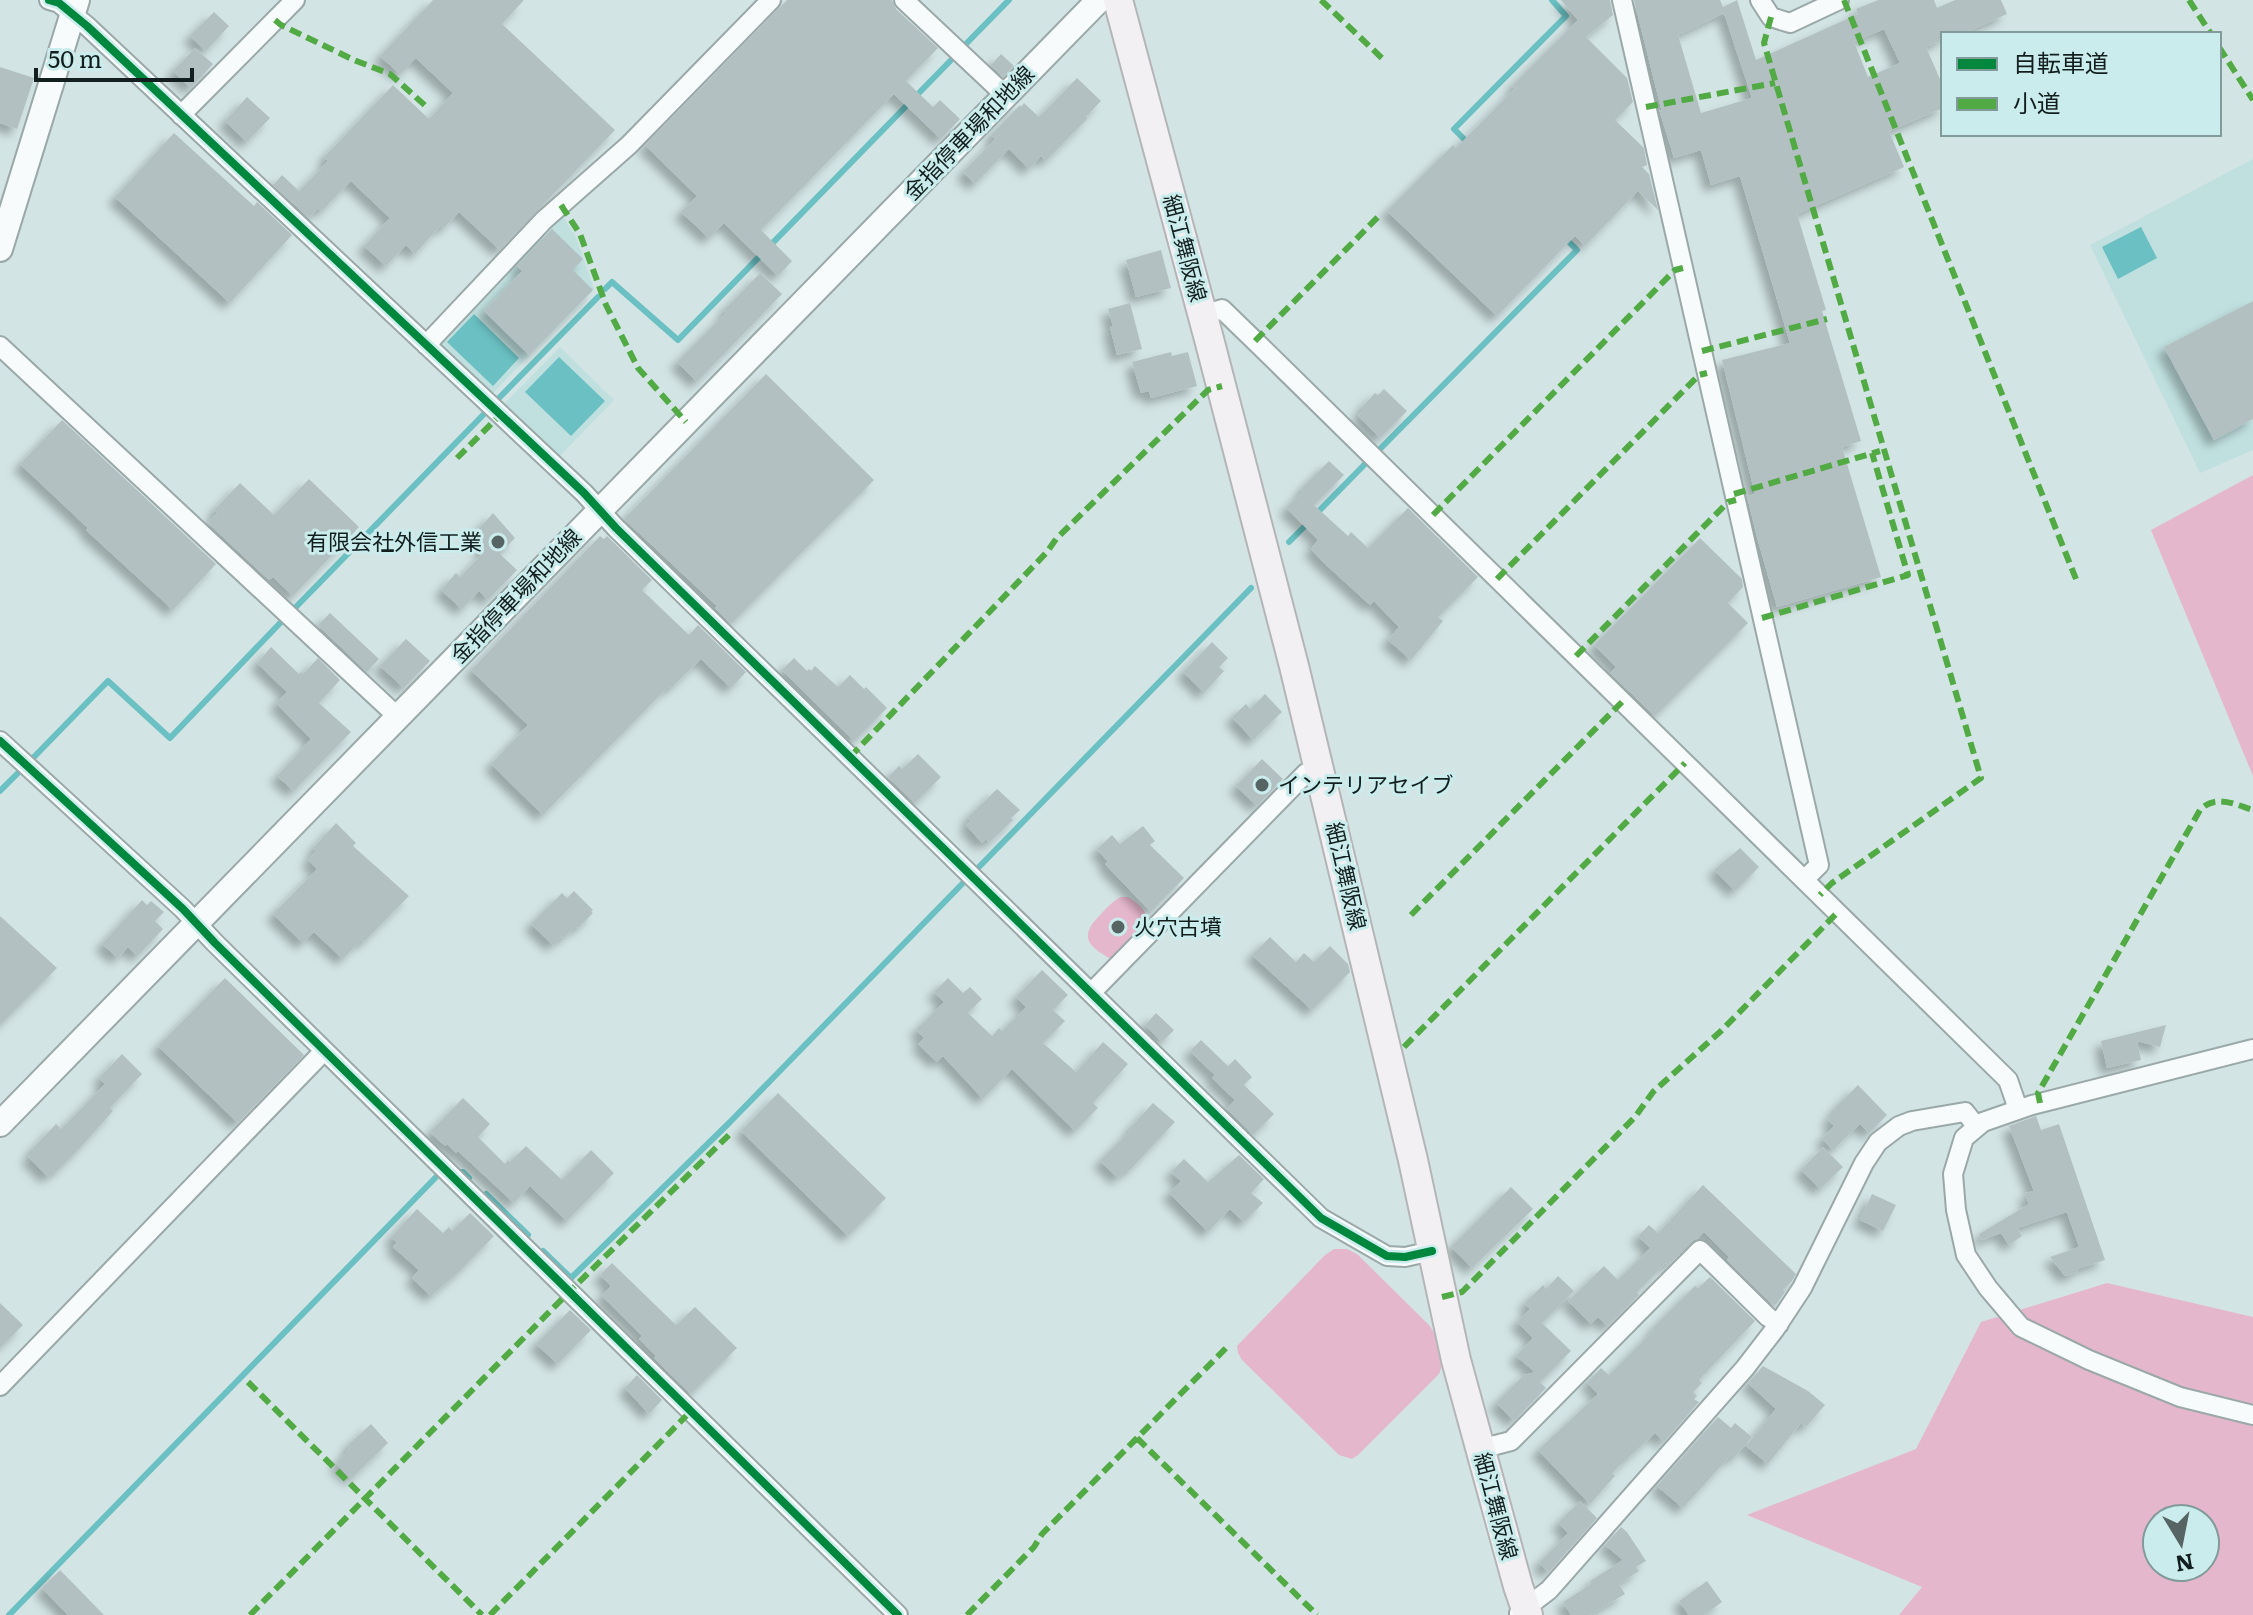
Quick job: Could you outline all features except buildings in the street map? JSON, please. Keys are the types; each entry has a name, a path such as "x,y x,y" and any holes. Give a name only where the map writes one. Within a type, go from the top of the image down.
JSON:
{"main road":[{"name":"金指停車場和地線","path":"0,1124 1099,0"},
{"name":"細江舞阪線","path":"1118,0 1320,770 1413,1160 1456,1360 1523,1613"},
{"path":"0,249 75,7"}],"street":[{"path":"49,0 75,7 181,115 584,493 1321,1218 1387,1256 1405,1257 1432,1251"},
{"path":"181,115 295,0"},
{"path":"426,345 544,220 629,145 771,0"},
{"path":"904,0 1005,95"},
{"path":"1622,0 1819,865 1804,880"},
{"path":"1760,0 1771,17 1790,23 1839,0"},
{"path":"1203,315 1222,309 2008,1080 2018,1109"},
{"path":"0,346 398,717"},
{"path":"0,741 196,923 898,1615"},
{"path":"1091,993 1306,773 1320,770"},
{"path":"2253,1049 2018,1109 1983,1122 1964,1138 1953,1174 1956,1210 1966,1255 1988,1288 2021,1327 2089,1360 2180,1397 2253,1415"},
{"path":"0,1386 324,1051"},
{"path":"1523,1613 1549,1590 1745,1368 1779,1324 1802,1288 1864,1163 1878,1142 1899,1126 1912,1121 1951,1114 1965,1112 1977,1127"},
{"path":"1480,1449 1511,1441 1700,1250 1768,1317 1779,1324"}],"shaded area":[{"path":"2253,159 2253,450 2200,473 2090,245"},
{"path":"562,215 576,237 594,289 491,395 442,349 441,340"},
{"path":"560,347 614,400 558,458 502,406"},
{"path":"2253,475 2253,776 2151,530"},
{"path":"1121,897 1128,897 1139,905 1148,924 1115,958 1109,958 1094,948 1088,933 1103,911"},
{"path":"1334,1249 1347,1249 1357,1254 1429,1325 1441,1356 1439,1374 1352,1459 1339,1455 1242,1360 1237,1346"},
{"path":"2107,1283 2253,1317 2253,1615 1899,1615 1922,1587 1747,1515 1916,1449 1981,1322"}],"water":[{"path":"2141,227 2157,258 2118,279 2102,247"},
{"path":"474,314 519,358 493,386 447,342"},
{"path":"559,357 605,401 571,436 525,392"}],"waterway":[{"path":"962,48 1009,0"},
{"path":"1470,145 1454,129 1566,16 1552,0"},
{"path":"605,289 612,282 678,340 956,55"},
{"path":"1379,450 1577,250 1564,237"},
{"path":"499,398 598,297"},
{"path":"294,609 484,414"},
{"path":"1316,514 1366,463"},
{"path":"1289,542 1309,522"},
{"path":"977,869 1251,588"},
{"path":"33,758 108,681 170,738 283,620"},
{"path":"0,791 19,772"},
{"path":"543,1251 571,1278 730,1122 964,882"},
{"path":"459,1172 469,1178"},
{"path":"9,1615 439,1174"},
{"path":"486,1194 528,1235"}],"marked path":[{"path":"1321,0 1386,62"},
{"path":"1844,0 2076,579"},
{"path":"2189,0 2210,32"},
{"path":"1771,17 1764,43 1981,778 1832,883 1820,895"},
{"path":"275,20 354,60 390,74 429,109"},
{"path":"2221,50 2253,100"},
{"path":"1646,107 1775,83"},
{"path":"561,205 580,234 606,305 638,368 686,422"},
{"path":"1255,341 1378,217"},
{"path":"1433,515 1675,270 1683,268"},
{"path":"1702,351 1827,319"},
{"path":"1497,579 1699,375 1707,373"},
{"path":"850,757 1056,539 1208,390 1222,386"},
{"path":"457,458 500,415"},
{"path":"1734,494 1880,451"},
{"path":"1762,618 1908,575 1872,453"},
{"path":"1576,656 1728,502 1736,500"},
{"path":"1411,915 1622,702"},
{"path":"1404,1047 1685,763"},
{"path":"2040,1103 2038,1093 2200,810 2218,801 2253,810"},
{"path":"1442,1297 1462,1292 1635,1117 1653,1092 1721,1031 1837,913"},
{"path":"250,1615 733,1131"},
{"path":"967,1615 1034,1547 1042,1534 1226,1348"},
{"path":"248,1382 482,1615"},
{"path":"490,1615 691,1411"},
{"path":"1137,1438 1317,1615"}],"cycle path":[{"path":"49,0 59,3 87,26 584,493 616,528 1321,1218 1387,1256 1405,1257 1432,1251"},
{"path":"0,741 183,909 898,1615"}],"place":[{"name":"有限会社外信工業","path":"498,542"},
{"name":"インテリアセイブ","path":"1262,785"},
{"name":"火穴古墳","path":"1118,927"}]}
